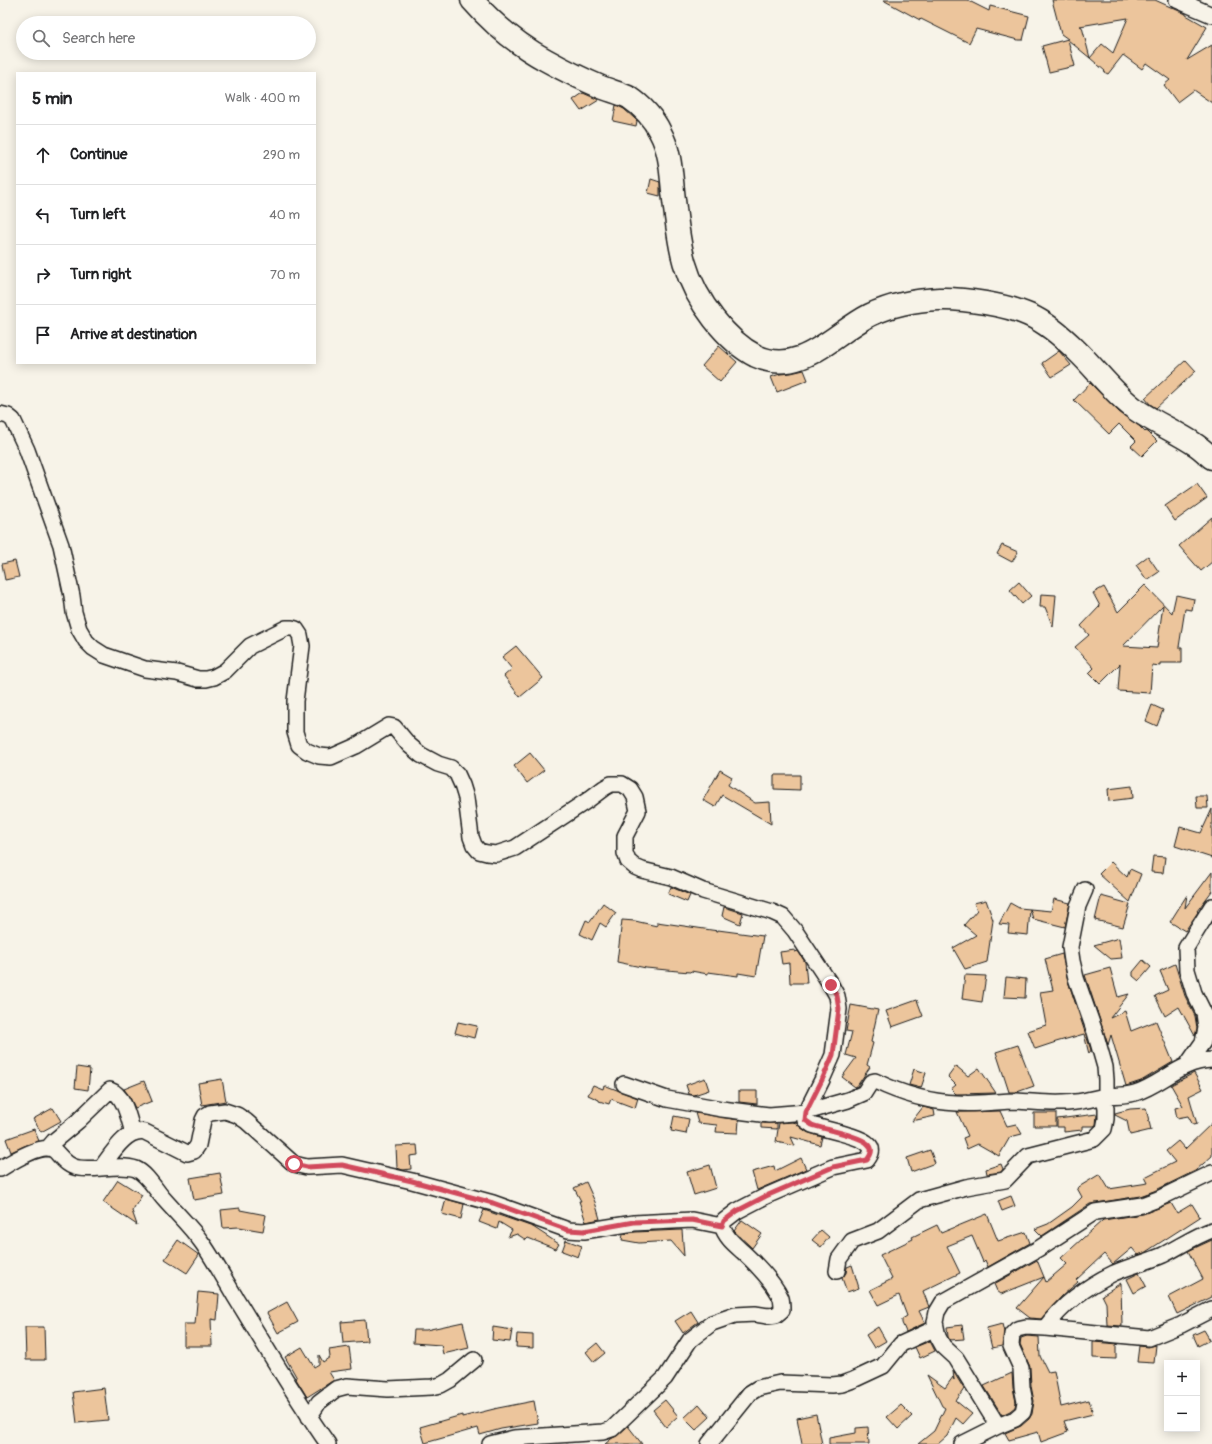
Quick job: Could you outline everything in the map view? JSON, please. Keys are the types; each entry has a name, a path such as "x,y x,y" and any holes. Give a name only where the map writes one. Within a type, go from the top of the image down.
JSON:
{"highway":[{"path":"472,0 485,15 511,38 570,73 630,98 648,114 660,131 667,149 682,259 691,284 702,304 719,326 737,343 755,355 769,360 786,361 798,359 815,351 870,315 907,302 940,299 971,301 1001,307 1028,315 1051,328 1077,351 1107,383 1134,408 1197,446 1212,458"}],"street":[{"path":"1177,0 1212,15"},
{"path":"0,414 8,416 13,420 27,450 61,545 74,612 79,629 86,641 93,648 104,655 145,669 177,673 198,679 206,679 214,677 225,671 250,646 286,628 292,628 300,635 302,646 295,701 295,732 299,745 307,751 319,756 331,757 356,746 389,726 394,727 409,746 421,755 438,764 451,768 457,774 466,798 471,837 474,845 479,850 496,854 515,848 611,784 622,784 630,789 636,797 638,811 625,836 625,853 628,861 635,867 642,870 671,877 703,891 772,912 783,917 795,931 837,996 839,1009 833,1055 805,1117 807,1123 825,1130 860,1139 868,1144 872,1149 871,1155 867,1160 833,1167 766,1196 737,1211 724,1221 722,1226 724,1234 729,1240 763,1272 777,1290 782,1300 782,1310 776,1315 735,1315 712,1323 690,1340 665,1378 612,1429 603,1432 514,1438 490,1444"},
{"path":"837,1271 839,1260 852,1241 878,1231 919,1200 966,1187 1005,1180 1028,1156 1094,1139 1104,1129 1106,1119 1104,1096 1106,1092 1106,1080 1101,1049 1076,978 1070,947 1078,906 1085,890"},
{"path":"1187,1065 1203,1042 1206,1028 1204,1013 1194,993 1187,970 1186,948 1212,906"},
{"path":"624,1084 667,1099 769,1115 806,1112 856,1097 866,1090 871,1082 875,1081 908,1094 937,1101 981,1104 1008,1101 1067,1103 1104,1096 1134,1093 1146,1089 1187,1065 1203,1060 1212,1060"},
{"path":"48,1148 60,1135 78,1121 110,1090 115,1092 122,1102 133,1133"},
{"path":"101,1168 122,1141 133,1133 139,1131 145,1132 187,1153 194,1151 198,1145 203,1120 206,1116 210,1113 225,1111 237,1115 246,1121 294,1164 307,1167 342,1165 412,1181 493,1203 568,1230 584,1231 634,1222 692,1220 722,1226"},
{"path":"0,1169 35,1150 48,1148 54,1150 67,1163 77,1168 136,1169 143,1174 161,1197 202,1243 309,1417 328,1444"},
{"path":"998,1426 956,1358 943,1346 936,1328 937,1312 944,1302 1038,1250 1095,1212 1142,1205 1212,1173"},
{"path":"1045,1328 1061,1309 1078,1294 1114,1273 1162,1255 1203,1233 1212,1230"},
{"path":"962,1444 1015,1419 1023,1412 1024,1402 1021,1368 1011,1346 1012,1334 1017,1328 1045,1328 1149,1338 1181,1325 1212,1309"},
{"path":"709,1444 750,1393 758,1388 780,1383 842,1384 883,1366 902,1344 936,1328"},
{"path":"309,1417 319,1402 336,1389 347,1386 388,1390 437,1386 450,1380 474,1360"}],"building":[{"path":"883,0 967,0 989,11 990,6 1029,16 1023,40 976,29 969,43 921,19 920,20"},
{"path":"1052,0 1155,0 1186,14 1207,27 1187,60 1212,45 1212,103 1193,90 1177,102 1164,85 1170,80 1146,63 1142,69 1123,55 1108,74 1068,40 1075,66 1049,72 1042,46 1068,39 1061,34","holes":["1128,18 1113,53 1102,44 1090,58 1082,27 1080,26"]},
{"path":"583,93 599,100 581,111 573,100"},
{"path":"616,105 624,109 637,121 636,126 613,121"},
{"path":"651,179 660,182 660,196 648,193"},
{"path":"719,346 737,362 720,382 702,366"},
{"path":"1059,351 1071,365 1052,377 1042,363"},
{"path":"1186,360 1196,371 1156,408 1150,404 1145,398"},
{"path":"804,370 808,380 777,392 771,377"},
{"path":"1090,383 1119,412 1145,432 1148,432 1157,441 1142,456 1131,446 1136,441 1119,424 1109,434 1074,400"},
{"path":"1197,484 1207,498 1175,521 1165,506"},
{"path":"1212,517 1212,562 1201,571 1179,546"},
{"path":"1002,545 1018,552 1012,562 997,554"},
{"path":"1148,556 1159,572 1147,580 1136,565"},
{"path":"15,561 19,577 5,580 2,564"},
{"path":"1019,582 1031,596 1022,604 1010,590"},
{"path":"1145,585 1172,613 1176,595 1194,599 1192,610 1185,609 1179,647 1182,647 1182,663 1160,663 1160,666 1152,665 1150,693 1118,691 1120,664 1100,684 1089,673 1094,668 1075,647 1089,635 1081,626 1100,606 1093,593 1104,587 1118,612","holes":["1163,605 1157,648 1123,646"]},
{"path":"1041,594 1056,595 1053,627 1045,607 1040,607"},
{"path":"516,646 543,678 520,697 504,676 512,669 502,657"},
{"path":"1152,705 1163,710 1157,726 1146,721"},
{"path":"530,753 544,770 527,783 514,766"},
{"path":"720,770 732,777 728,785 755,803 770,802 771,824 722,795 715,807 703,800"},
{"path":"774,775 800,775 800,790 774,789"},
{"path":"1132,786 1133,798 1109,801 1108,789"},
{"path":"1196,796 1207,796 1208,808 1197,808"},
{"path":"1212,809 1212,858 1175,846 1180,827 1201,833"},
{"path":"1153,856 1165,857 1163,873 1151,872"},
{"path":"1111,862 1127,877 1130,869 1141,874 1130,902 1099,874"},
{"path":"1212,872 1212,891 1197,911 1198,912 1185,931 1170,922 1187,895 1185,908"},
{"path":"671,887 690,895 687,902 668,894"},
{"path":"1101,896 1130,904 1123,927 1095,920"},
{"path":"1054,899 1070,903 1065,927 1033,919 1030,909 1051,911"},
{"path":"986,900 993,920 987,962 965,969 953,948 976,935 964,925 977,910 974,903"},
{"path":"603,903 616,913 606,927 600,923 592,940 580,934 586,920 590,922"},
{"path":"1010,903 1019,908 1030,909 1028,935 1008,933 1009,925 999,924"},
{"path":"724,907 743,913 740,924 722,916"},
{"path":"622,920 635,921 657,926 657,922 763,936 756,976 738,973 738,976 708,972 708,974 691,971 646,968 617,962"},
{"path":"1119,938 1122,958 1111,959 1094,945"},
{"path":"795,950 795,952 798,951 805,962 807,983 790,983 789,963 782,964 780,952"},
{"path":"1062,954 1068,981 1091,1050 1089,1054 1084,1034 1035,1049 1028,1031 1046,1025 1040,992 1053,990 1045,959"},
{"path":"1143,960 1151,967 1139,981 1133,976 1133,972"},
{"path":"1175,964 1185,996 1195,1016 1197,1028 1195,1036 1179,1007 1165,1016 1155,996 1168,990 1160,971"},
{"path":"1110,968 1118,997 1129,994 1110,1018 1125,1011 1131,1031 1156,1021 1173,1062 1141,1081 1126,1086 1111,1035 1108,1045 1085,975"},
{"path":"965,975 986,976 982,1002 962,999"},
{"path":"1006,977 1026,979 1025,998 1004,997"},
{"path":"917,1000 923,1016 892,1027 886,1011"},
{"path":"851,1005 878,1010 871,1042 873,1043 867,1065 870,1067 855,1087 842,1077 856,1058 846,1055 852,1032 846,1031"},
{"path":"458,1022 477,1026 474,1038 455,1033"},
{"path":"1018,1045 1034,1086 1017,1092 1009,1092 996,1052"},
{"path":"956,1066 968,1076 979,1068 996,1093 956,1094 951,1089 956,1085 948,1077"},
{"path":"77,1067 90,1069 88,1090 75,1088"},
{"path":"914,1069 926,1073 921,1088 909,1085"},
{"path":"1194,1073 1203,1089 1189,1096 1197,1124 1193,1125 1188,1116 1177,1118 1175,1108 1183,1106 1171,1085"},
{"path":"705,1078 709,1090 694,1095 689,1094 686,1085"},
{"path":"222,1079 226,1101 202,1105 198,1083"},
{"path":"144,1081 152,1101 135,1108 124,1089"},
{"path":"593,1085 603,1089 604,1085 638,1098 635,1108 611,1099 609,1104 588,1095"},
{"path":"739,1091 757,1091 757,1104 739,1102"},
{"path":"923,1107 934,1110 935,1116 912,1121"},
{"path":"53,1108 61,1121 41,1132 33,1119"},
{"path":"1146,1108 1151,1130 1130,1135 1127,1121 1115,1115 1115,1113 1130,1109"},
{"path":"1000,1111 1007,1126 1016,1124 1022,1134 1010,1137 999,1156 978,1144 967,1149 963,1138 968,1136 957,1112"},
{"path":"695,1113 739,1120 738,1133 716,1132 717,1125 698,1123"},
{"path":"1034,1113 1056,1113 1056,1126 1034,1126"},
{"path":"1097,1114 1096,1125 1082,1126 1082,1130 1064,1132 1064,1127 1057,1127 1057,1119"},
{"path":"674,1116 689,1119 686,1134 671,1131"},
{"path":"761,1123 777,1123 777,1129 761,1128"},
{"path":"779,1123 797,1123 807,1132 822,1137 820,1145 791,1137 795,1146 776,1142"},
{"path":"1212,1123 1212,1156 1195,1171 1154,1191 1140,1196 1090,1204 1042,1236 1035,1229 1048,1224 1072,1207 1082,1197 1077,1188 1100,1174 1109,1189 1148,1183 1145,1177 1175,1162 1166,1151 1178,1141 1185,1149"},
{"path":"34,1129 39,1141 11,1152 6,1139"},
{"path":"417,1145 418,1155 410,1156 411,1169 403,1170 397,1168 396,1146"},
{"path":"930,1150 935,1163 911,1172 907,1158"},
{"path":"801,1158 806,1169 757,1190 752,1172 774,1166 775,1171"},
{"path":"1001,1164 1003,1169 1001,1172 987,1174 986,1169"},
{"path":"710,1165 716,1188 694,1195 687,1172"},
{"path":"220,1173 224,1195 194,1200 190,1178"},
{"path":"118,1180 142,1195 132,1211 137,1225 103,1202"},
{"path":"586,1182 595,1202 600,1219 586,1222 579,1201 581,1201 574,1188"},
{"path":"1011,1196 1015,1206 1002,1211 998,1201"},
{"path":"446,1199 464,1204 461,1219 442,1214"},
{"path":"1171,1203 1177,1213 1192,1204 1200,1217 1144,1253 1138,1255 1132,1248 1113,1264 1104,1254 1076,1280 1078,1282 1062,1296 1041,1319 1030,1318 1017,1308 1044,1277 1046,1282 1067,1264 1061,1258 1103,1220 1143,1214"},
{"path":"240,1208 240,1210 266,1215 263,1231 239,1227 223,1228 221,1210"},
{"path":"484,1210 533,1227 559,1244 556,1249 528,1238 526,1240 517,1234 508,1237 512,1230 499,1222 497,1229 479,1222"},
{"path":"987,1214 998,1241 1026,1232 1030,1243 988,1267 985,1260 983,1262 972,1236 947,1246 960,1273 923,1291 929,1307 919,1311 925,1323 906,1332 902,1319 907,1316 899,1295 878,1305 870,1290 892,1279 880,1255 913,1239 912,1237 937,1225 941,1233"},
{"path":"742,1220 762,1234 752,1248 734,1231"},
{"path":"682,1230 684,1256 671,1241 639,1243 622,1240 623,1234 635,1232"},
{"path":"821,1230 829,1237 821,1247 812,1240"},
{"path":"178,1240 199,1255 187,1273 165,1259"},
{"path":"566,1240 582,1246 578,1257 562,1251"},
{"path":"1212,1240 1212,1297 1177,1314 1169,1297 1203,1279 1188,1251"},
{"path":"1037,1260 1044,1277 1001,1294 997,1291 994,1284"},
{"path":"852,1265 859,1288 847,1292 842,1278 846,1273 847,1267"},
{"path":"1139,1273 1146,1286 1134,1293 1127,1279"},
{"path":"1121,1283 1122,1326 1107,1325 1106,1303 1102,1295"},
{"path":"198,1292 219,1294 217,1320 211,1319 212,1346 184,1346 184,1324 195,1324"},
{"path":"287,1302 298,1322 278,1333 267,1313"},
{"path":"691,1311 698,1322 683,1333 675,1321"},
{"path":"365,1320 367,1341 343,1343 341,1322"},
{"path":"463,1322 469,1348 443,1354 441,1345 413,1343 414,1330 426,1330"},
{"path":"1002,1324 1004,1332 1002,1346 992,1348 987,1328"},
{"path":"962,1325 964,1339 950,1340 948,1337 947,1327"},
{"path":"25,1327 44,1327 45,1360 26,1360"},
{"path":"493,1327 512,1330 510,1342 492,1340"},
{"path":"878,1327 886,1341 874,1348 866,1335"},
{"path":"1204,1330 1210,1340 1198,1346 1193,1335"},
{"path":"517,1334 533,1335 533,1348 516,1347"},
{"path":"1027,1336 1039,1337 1040,1356 1048,1372 1054,1371 1061,1407 1089,1400 1093,1414 1064,1421 1068,1432 1041,1442 1038,1432 1009,1440 1005,1433 1021,1426 1032,1414 1034,1401 1031,1386 1030,1367 1020,1344 1021,1338"},
{"path":"930,1341 935,1351 920,1358 915,1347"},
{"path":"1093,1342 1119,1344 1116,1345 1116,1359 1093,1358"},
{"path":"597,1343 605,1353 594,1362 586,1352"},
{"path":"1156,1345 1154,1363 1137,1362 1139,1346 1148,1347"},
{"path":"302,1347 314,1367 319,1364 319,1355 323,1362 330,1357 329,1350 349,1347 352,1369 329,1372 334,1380 307,1397 285,1357"},
{"path":"953,1371 964,1389 956,1401 972,1414 963,1424 956,1418 947,1436 938,1444 918,1444 934,1431 945,1408 942,1406 927,1375 945,1388 953,1377 954,1380"},
{"path":"1012,1373 1016,1402 1015,1407 1002,1415 984,1386"},
{"path":"104,1388 108,1420 77,1423 73,1392"},
{"path":"665,1400 678,1416 666,1427 653,1410"},
{"path":"534,1401 538,1423 501,1429 480,1435 478,1428 425,1443 420,1427 462,1415 462,1417"},
{"path":"699,1404 710,1417 696,1430 684,1418"},
{"path":"901,1405 912,1416 898,1429 887,1417"},
{"path":"816,1414 822,1444 802,1444 797,1418"},
{"path":"628,1426 642,1444 605,1444 618,1435"},
{"path":"868,1427 869,1444 829,1444 829,1438 856,1433 856,1428"}],"route":[{"path":"294,1164 307,1167 342,1165 412,1181 493,1203 514,1212 568,1230 584,1231 601,1229 634,1222 692,1220 722,1226 724,1221 737,1211 766,1196 833,1167 867,1160 871,1155 872,1149 868,1144 860,1139 825,1130 807,1123 805,1120 806,1112 833,1055 839,1009 837,996 831,985"}]}
